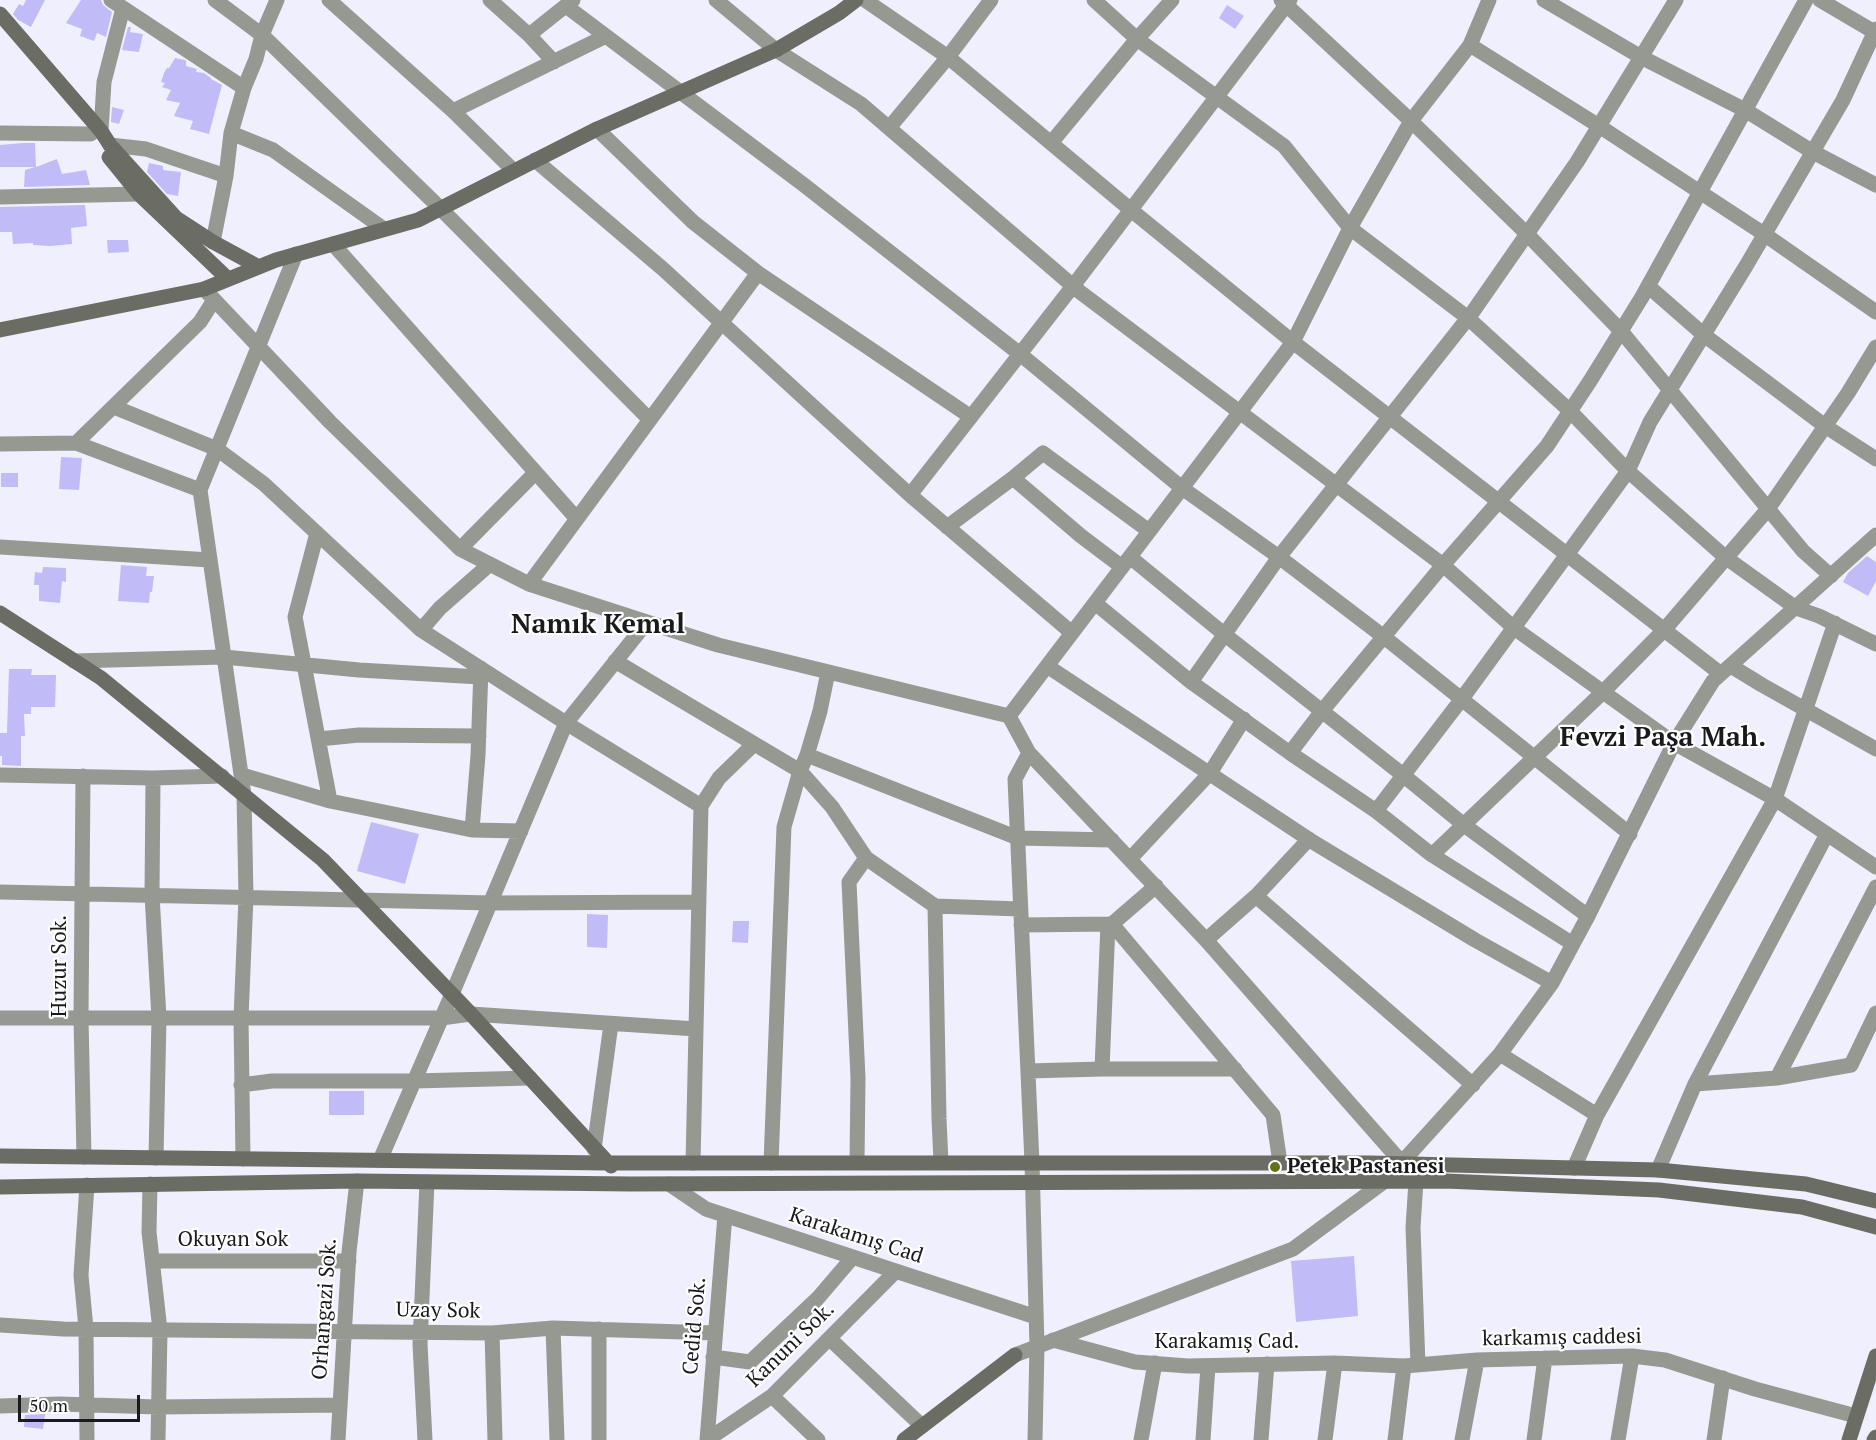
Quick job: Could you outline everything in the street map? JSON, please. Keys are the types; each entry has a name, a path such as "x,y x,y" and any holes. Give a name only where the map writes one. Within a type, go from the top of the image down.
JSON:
{"main road":[{"path":"0,330 209,295 228,279 260,267 418,220 597,129 776,50 839,13 856,0"},
{"path":"0,14 96,132 139,194 228,279"},
{"path":"0,29 96,132 111,145 176,218 213,243 260,267"},
{"path":"0,613 101,678 323,860 471,1014 607,1163 631,1184"},
{"path":"0,1156 607,1163 1403,1164 1659,1170 1806,1184 1876,1201"},
{"path":"0,1187 357,1181 669,1184 1445,1180 1659,1190 1802,1207 1876,1227"},
{"path":"904,1440 1015,1355"},
{"path":"1849,1440 1876,1356"}],"street":[{"path":"215,0 262,35 440,208 650,420"},
{"path":"213,243 226,176 231,133 262,35 277,0"},
{"path":"329,0 453,111 514,171"},
{"path":"490,0 529,35 554,62"},
{"path":"716,0 776,50 861,104 1073,286 1443,565 1514,628 1674,743 1775,799 1876,867"},
{"path":"865,0 948,57 1293,342 1664,630 1726,670 1876,749"},
{"path":"889,128 948,57 991,0"},
{"path":"1094,0 1137,39 1284,146 1350,228 1468,318 1570,411 1628,471 1725,557 1796,608 1835,623 1876,644"},
{"path":"1050,143 1172,0"},
{"path":"1009,716 1293,342 1350,228 1411,121 1470,45 1489,0"},
{"path":"1544,0 1641,57 1745,110 1813,152 1876,185"},
{"path":"1191,682 1280,557 1468,318 1577,162 1677,0"},
{"path":"1290,753 1443,565 1547,446 1648,286 1806,0"},
{"path":"1376,811 1461,700 1628,471 1650,422 1843,100 1875,32 1820,0"},
{"path":"910,495 1131,210 1286,2 1527,234 1621,331 1803,551 1831,576"},
{"path":"529,35 570,3 606,36 804,185 1020,354 1182,488 1280,557 1384,637 1630,834"},
{"path":"0,133 96,132 117,4 244,88"},
{"path":"453,111 606,36"},
{"path":"1470,45 1764,234 1876,312"},
{"path":"597,129 693,222 758,273 971,417"},
{"path":"231,133 273,150 384,229"},
{"path":"111,145 146,149 226,176"},
{"path":"535,160 663,269 910,495 1072,633"},
{"path":"0,197 139,194"},
{"path":"333,244 577,519"},
{"path":"243,1159 241,1018 246,897 244,795 200,490 296,255"},
{"path":"529,584 758,273"},
{"path":"1648,286 1704,335 1825,426 1876,459"},
{"path":"76,443 200,322 209,295 330,422 460,549 529,584 718,645 1009,716 1029,753 1206,940 1403,1164"},
{"path":"1432,855 1603,692 1664,630 1768,509 1848,393 1876,347"},
{"path":"114,406 217,449 264,484 421,630 481,673 701,806"},
{"path":"0,444 76,443 200,490"},
{"path":"947,527 1043,453 1149,531"},
{"path":"460,549 535,473"},
{"path":"1013,478 1082,536 1126,562 1224,634 1403,774 1464,825 1588,916"},
{"path":"317,533 295,617 330,801"},
{"path":"1015,1355 1293,1249 1385,1181 1403,1164 1500,1054 1552,983 1630,834 1674,743 1713,681 1831,576 1873,542"},
{"path":"0,548 210,560"},
{"path":"421,630 440,608 490,564"},
{"path":"1095,603 1191,682 1376,811 1432,855 1573,944"},
{"path":"380,1160 566,723 647,622"},
{"path":"1574,1168 1597,1115 1775,799 1835,623"},
{"path":"74,661 224,657 359,670 481,673"},
{"path":"615,661 800,771 832,807 866,858 935,906 1020,909"},
{"path":"1047,666 1309,839 1475,940 1552,983"},
{"path":"771,1162 784,827 807,755 828,672"},
{"path":"472,830 481,673"},
{"path":"1130,859 1210,773 1244,719"},
{"path":"319,739 359,735 479,736"},
{"path":"693,1163 701,806 719,778 754,744"},
{"path":"1029,753 1015,779 1032,1162 1037,1346 1035,1440"},
{"path":"807,755 1018,838 1112,840"},
{"path":"0,775 153,778 222,776"},
{"path":"242,775 330,801 472,830 521,831"},
{"name":"Huzur Sok.","path":"83,776 81,1018 84,1157"},
{"path":"153,778 152,895 159,1018 156,1158"},
{"path":"1659,1170 1695,1084 1827,834"},
{"path":"1206,940 1256,896 1309,839"},
{"path":"857,1162 858,1078 849,882 866,858"},
{"path":"1021,925 1110,924 1156,886"},
{"path":"1777,1078 1876,887"},
{"path":"0,892 491,903 699,902"},
{"path":"1256,896 1473,1085"},
{"path":"935,906 941,1162"},
{"path":"1110,924 1273,1115 1280,1163"},
{"path":"1102,1069 1110,924"},
{"path":"1695,1084 1777,1078 1851,1065 1876,1013"},
{"path":"0,1018 441,1018 471,1014 696,1029"},
{"path":"594,1149 611,1024"},
{"path":"1500,1054 1597,1115"},
{"path":"1028,1071 1235,1069"},
{"path":"242,1085 272,1081 530,1078"},
{"name":"Orhangazi Sok.","path":"338,1440 349,1262 357,1181"},
{"path":"1395,1440 1411,1365 1416,1181"},
{"path":"425,1440 421,1332 427,1182"},
{"path":"150,1184 149,1232 159,1330 158,1440"},
{"name":"Karakamış Cad","path":"669,1184 706,1209 1036,1317"},
{"path":"87,1185 81,1275 86,1329 87,1440"},
{"name":"Cedid Sok.","path":"707,1440 725,1215"},
{"path":"713,1357 750,1362 818,1298 853,1257"},
{"name":"Okuyan Sok","path":"153,1261 349,1262"},
{"name":"Kanuni Sok.","path":"707,1440 772,1396 896,1271"},
{"name":"Uzay Sok","path":"0,1325 159,1330 492,1333 553,1328 715,1333"},
{"path":"553,1328 557,1440"},
{"path":"599,1329 599,1440"},
{"path":"492,1333 495,1440"},
{"path":"830,1339 922,1426"},
{"name":"Karakamış Cad.","path":"1053,1341 1135,1362 1188,1366 1335,1363 1411,1365"},
{"path":"1618,1440 1632,1356"},
{"name":"karkamış caddesi","path":"1411,1365 1477,1360 1632,1356 1665,1360 1755,1389 1856,1416"},
{"path":"1534,1440 1545,1358"},
{"path":"1462,1440 1477,1360"},
{"path":"1141,1440 1155,1363"},
{"path":"1325,1440 1335,1363"},
{"path":"1261,1440 1267,1364"},
{"path":"1203,1440 1208,1366"},
{"path":"1714,1440 1723,1378"},
{"path":"772,1396 818,1440"},
{"path":"0,1406 340,1405"}],"building":[{"path":"26,0 45,0 31,27 18,20 13,14 19,4 23,6"},
{"path":"81,0 101,0 103,5 112,12 106,37 97,33 94,41 80,36 82,29 66,23"},
{"path":"1227,5 1244,16 1235,29 1219,18"},
{"path":"128,27 131,27 130,32 143,34 139,52 122,50"},
{"path":"175,58 185,60 186,66 197,69 196,72 204,73 222,85 209,134 190,129 193,121 174,116 180,103 166,100 171,90 162,87 165,83 161,82 164,73"},
{"path":"112,107 124,110 119,124 111,122"},
{"path":"35,143 36,167 57,159 62,174 86,170 90,185 24,187 25,170 35,167 0,167 0,145"},
{"path":"149,163 163,166 163,170 181,172 178,196 167,194 147,172"},
{"path":"85,205 87,226 71,228 72,244 50,246 33,245 33,243 13,244 12,232 0,232 0,207"},
{"path":"107,240 128,240 129,252 108,253"},
{"path":"61,457 82,458 79,490 59,489"},
{"path":"1,473 18,473 18,487 1,487"},
{"path":"1867,556 1876,562 1876,581 1868,596 1843,582 1848,573"},
{"path":"121,565 147,567 146,576 154,576 149,603 118,601"},
{"path":"43,567 66,568 66,582 62,581 60,603 39,601 39,585 34,585 35,572 42,573"},
{"path":"9,669 32,669 31,675 56,675 55,707 31,707 31,714 24,714 25,736 21,736 21,766 2,765 2,756 0,756 0,733 7,733"},
{"path":"371,822 419,834 405,884 357,871"},
{"path":"587,914 608,915 607,948 587,947"},
{"path":"733,921 749,921 748,943 732,942"},
{"path":"329,1091 364,1091 364,1115 329,1115"},
{"path":"1354,1256 1358,1316 1296,1322 1291,1261"},
{"path":"45,1414 43,1429 24,1427 25,1415"}],"place":[{"name":"Petek Pastanesi","path":"1275,1167"}],"district":[{"name":"Namık Kemal","path":"598,625"},
{"name":"Fevzi Paşa Mah.","path":"1663,738"}]}
